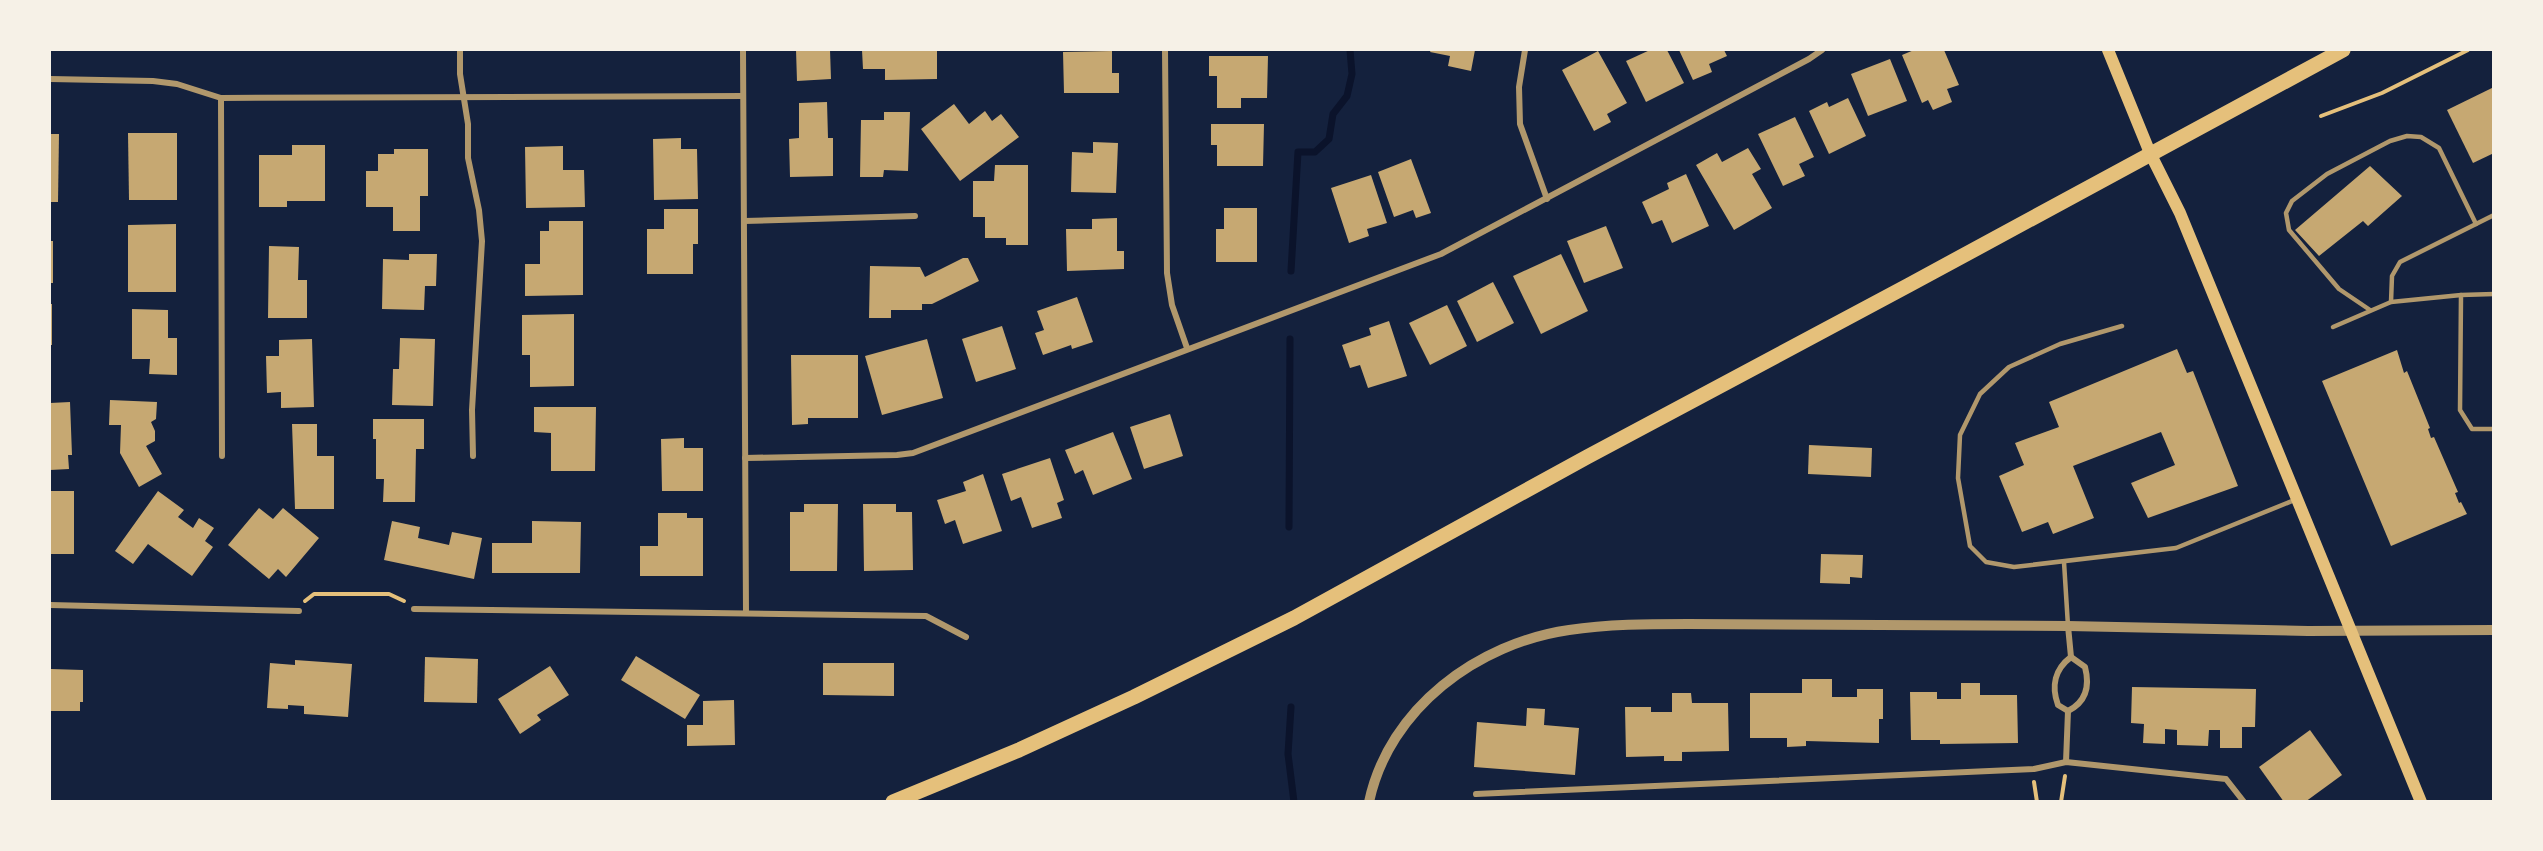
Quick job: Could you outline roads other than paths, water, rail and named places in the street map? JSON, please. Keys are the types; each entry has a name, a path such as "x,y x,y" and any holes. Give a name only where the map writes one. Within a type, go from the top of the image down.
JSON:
{"main road":[{"path":"2108,50 2150,153 2180,213 2421,801"},
{"path":"893,801 1019,750 1134,697 1294,618 1587,457 2343,50"}],"street":[{"path":"460,50 468,124 468,158 479,210 482,241 472,410 473,456"},
{"path":"742,50 746,613"},
{"path":"1165,50 1167,273 1172,305 1187,348"},
{"path":"1525,50 1519,87 1520,124 1547,199"},
{"path":"745,458 897,456 913,453 1441,254 1822,50"},
{"path":"50,79 153,81 177,84 221,98 743,96"},
{"path":"221,98 222,456"},
{"path":"744,221 915,216"},
{"path":"50,605 299,611"},
{"path":"414,609 926,616 966,637"},
{"path":"1369,801 1383,761 1398,732 1411,715 1440,687 1456,674 1498,651 1535,638 1568,630 1629,624 1676,624 2068,626 2352,631 2493,630"},
{"path":"2068,626 2071,657 2085,667 2087,677 2086,692 2080,705 2068,711"},
{"path":"2068,711 2058,705 2054,695 2055,678 2061,664 2071,657"},
{"path":"2066,762 2068,711"},
{"path":"1476,794 2034,769 2066,762 2226,779 2244,801"}],"lane":[{"path":"2370,310 2338,289 2289,230 2286,213 2292,201 2328,174 2390,141 2408,136 2421,137 2439,148 2476,224"},
{"path":"2391,302 2392,276 2400,261 2493,214"},
{"path":"2333,327 2391,302 2493,294"},
{"path":"2461,295 2460,410 2472,429 2493,429"},
{"path":"2122,326 2060,344 2009,367 1980,394 1960,435 1958,478 1970,546 1986,562 2014,567 2176,548 2297,499"},
{"path":"2064,562 2068,626"}],"waterway":[{"path":"1291,271 1298,152 1315,152 1329,139 1333,114 1347,96 1352,74 1350,50"},
{"path":"1289,527 1290,339"},
{"path":"1291,707 1288,754 1294,802"}]}
